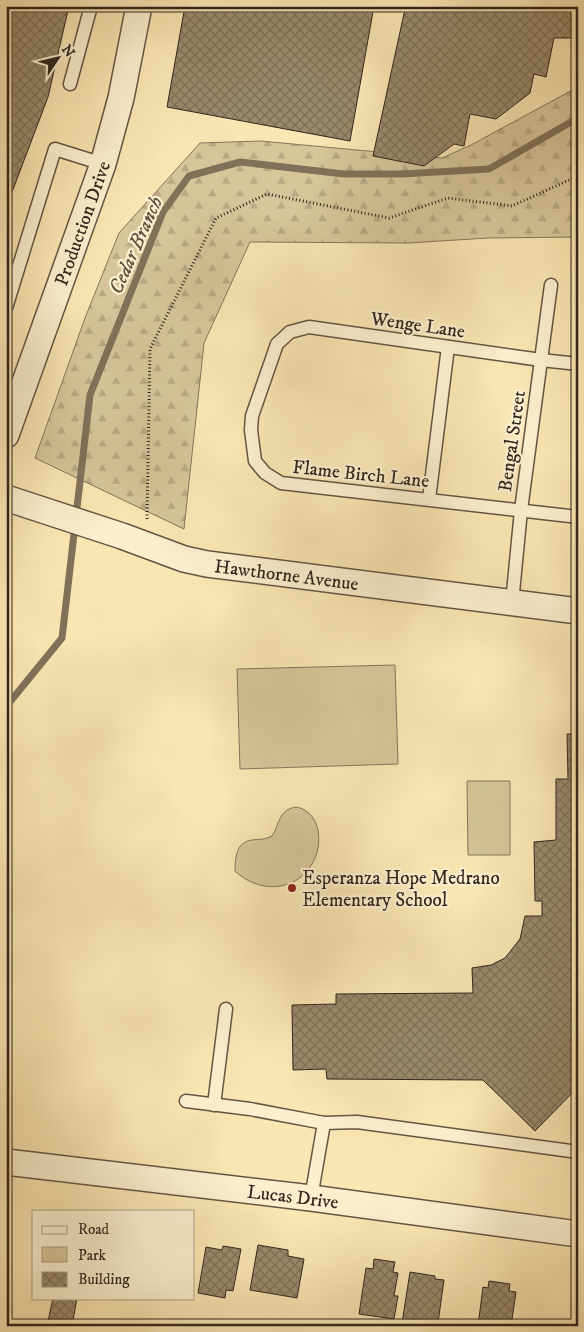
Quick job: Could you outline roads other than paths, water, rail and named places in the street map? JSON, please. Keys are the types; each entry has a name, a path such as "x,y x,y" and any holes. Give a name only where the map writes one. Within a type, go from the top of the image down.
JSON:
{"street":[{"name":"Production Drive","path":"6,435 103,164 121,98 139,6"},
{"name":"Hawthorne Avenue","path":"14,501 122,536 184,559 207,564 578,610"},
{"name":"Lucas Drive","path":"6,1162 311,1198 578,1234"}],"lane":[{"path":"70,84 90,6"},
{"path":"6,308 55,149 103,164"},
{"name":"Bengal Street","path":"512,603 521,510 551,285"},
{"name":"Wenge Lane","path":"290,332 309,327 578,364"},
{"name":"Flame Birch Lane","path":"290,332 277,344 252,416 251,430 255,461 265,473 281,483 578,517"},
{"path":"429,499 448,347"},
{"path":"214,1105 226,1009"},
{"path":"186,1101 250,1109 324,1123 357,1122 578,1152"},
{"path":"311,1198 324,1123"}],"waterway":[{"name":"Cedar Branch","path":"6,710 9,703 62,638 90,395 163,212 189,176 240,162 344,174 402,174 489,169 578,118"}],"place":[{"name":"Esperanza Hope Medrano Elementary School","path":"292,888"}]}
